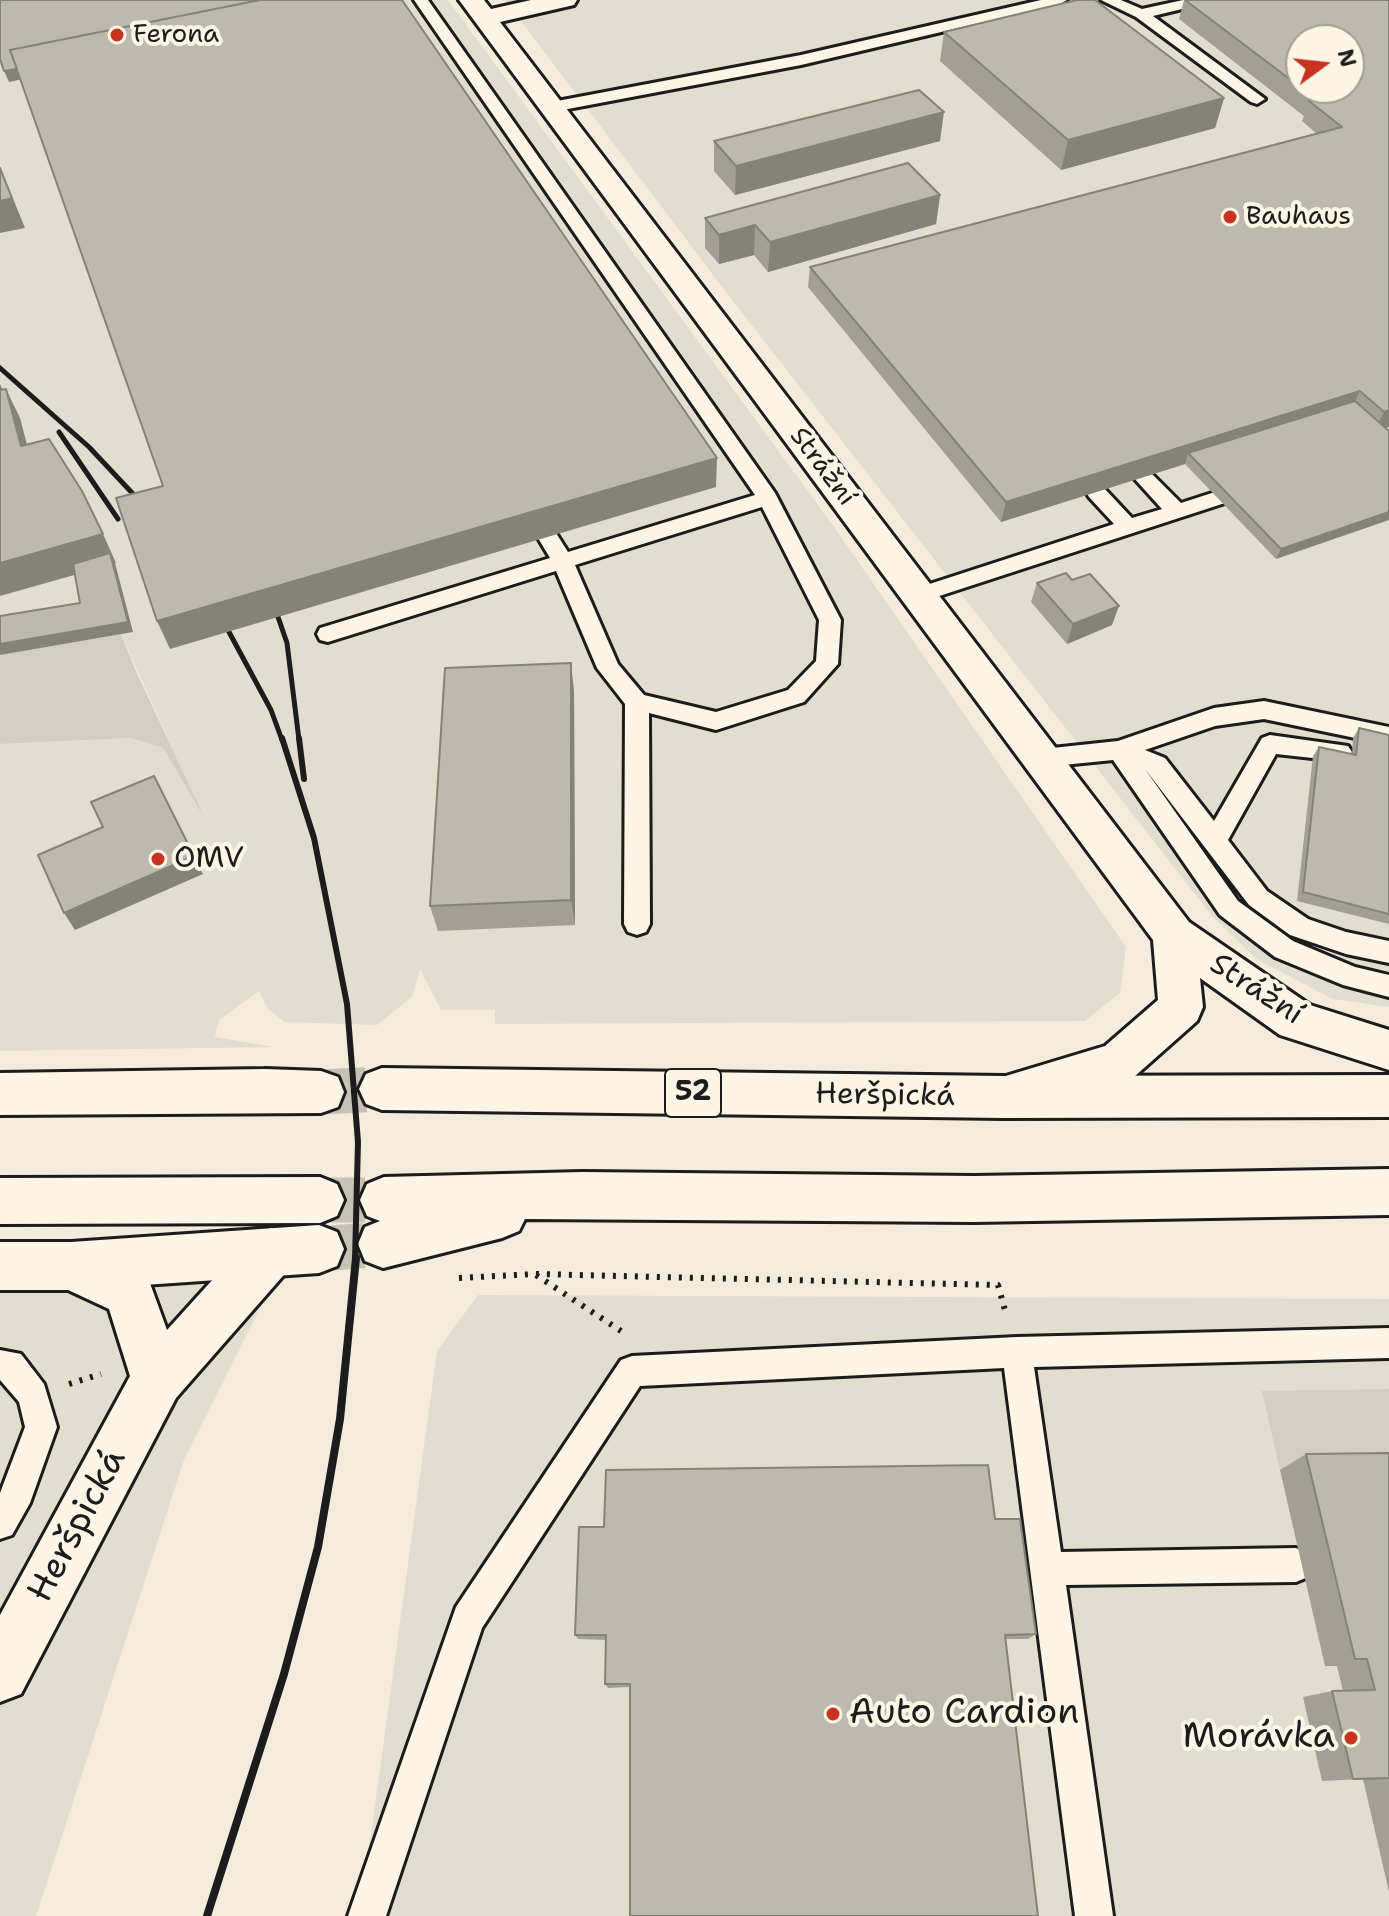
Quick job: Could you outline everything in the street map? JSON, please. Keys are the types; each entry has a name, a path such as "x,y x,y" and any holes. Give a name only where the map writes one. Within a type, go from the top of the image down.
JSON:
{"street":[{"path":"477,9 565,0"},
{"name":"Strážní","path":"477,9 1174,935 1296,1021 1389,1050"},
{"name":"Strážní","path":"1004,1097 1119,1062 1181,1007 1174,935"},
{"name":"Heršpická","path":"382,1089 1004,1097 1389,1096"},
{"path":"0,1094 321,1092"},
{"path":"384,1222 582,1195 974,1199 1389,1192"},
{"path":"0,1201 320,1200"},
{"name":"Heršpická","path":"0,1673 157,1379 295,1250 71,1266"},
{"path":"0,1266 71,1266 129,1293 157,1379"}],"lane":[{"path":"421,0 768,498 830,620 827,664 796,696 716,721 637,702 608,668 562,560 520,493"},
{"path":"552,107 801,60 1060,0"},
{"path":"1108,0 1141,14 1257,99"},
{"path":"1141,14 1202,0"},
{"path":"1143,477 1177,511"},
{"path":"1096,492 1128,527"},
{"path":"328,634 768,498"},
{"path":"919,595 1218,498"},
{"path":"637,702 637,924"},
{"path":"1043,758 1119,750 1214,717 1264,710 1389,736"},
{"path":"1215,841 1270,744 1340,752"},
{"path":"1119,750 1157,764 1258,898 1299,927 1346,943 1389,952"},
{"path":"1119,750 1229,908 1284,949 1352,977 1389,986"},
{"path":"367,1916 468,1619 632,1371 1017,1352 1389,1343"},
{"path":"1017,1352 1094,1916"},
{"path":"0,1365 10,1365 33,1395 41,1427 19,1492 0,1523"},
{"path":"1046,1569 1296,1565"}],"path":[{"path":"444,1279 535,1274 998,1285 1017,1352"},
{"path":"535,1274 622,1331 632,1371"}],"shaded area":[{"path":"0,0 448,0 832,524 1126,947 1120,993 1085,1021 495,1024 495,1010 441,1010 420,969 412,997 377,1025 285,1022 268,1009 259,991 218,1021 215,1037 274,1047 0,1051 0,744 131,738 163,748 199,808 121,634 0,655"},
{"path":"505,0 1389,0 1389,1007 1333,999 1256,959 1212,916 729,296"},
{"path":"121,634 205,819 163,748 131,738 0,744 0,655"},
{"path":"0,1273 273,1282 184,1460 36,1916 0,1916"},
{"path":"478,1295 1389,1299 1389,1916 360,1916 437,1351"},
{"path":"1389,1389 1389,1468 1280,1470 1262,1391"}],"building":[{"path":"0,0 260,0 10,50 17,69 4,71 0,59"},
{"path":"260,0 402,0 717,458 157,621 116,498 163,486 10,50"},
{"path":"1077,0 1095,0 1224,98 1068,140 944,32"},
{"name":"Bauhaus","path":"1185,0 1389,0 1389,410 1384,412 1360,391 1006,502 810,267 1342,127 1313,104 1365,104 1365,24 1285,24 1285,76"},
{"path":"919,90 944,112 736,166 714,141"},
{"path":"908,163 940,195 770,242 755,225 719,235 705,218"},
{"path":"0,168 12,198 0,201"},
{"path":"6,389 21,446 49,439 82,491 103,534 0,563 0,390"},
{"path":"1355,401 1389,431 1389,512 1281,549 1188,453"},
{"path":"110,553 128,622 0,644 0,616 80,603 73,564"},
{"path":"1066,573 1072,580 1090,574 1119,606 1073,624 1037,583"},
{"path":"571,663 571,900 430,906 445,668"},
{"path":"1359,728 1389,735 1389,914 1303,892 1319,747 1356,755"},
{"path":"154,776 194,856 64,913 38,855 103,827 91,802"},
{"path":"1389,1453 1389,1778 1353,1779 1332,1691 1375,1690 1367,1659 1355,1659 1306,1454"},
{"path":"988,1465 995,1519 1020,1519 1036,1634 1005,1635 1038,1916 630,1916 630,1684 605,1684 606,1635 575,1635 579,1527 604,1527 606,1470"}],"tunnel":[{"path":"321,1092 382,1089"},
{"path":"320,1200 384,1200"},
{"path":"319,1249 383,1244"}],"railway":[{"path":"0,368 89,447 150,512"},
{"path":"59,432 118,519"},
{"path":"278,617 287,643 299,740"},
{"path":"229,632 271,710 282,740"},
{"path":"282,738 314,838 347,1004 358,1142 355,1260"},
{"path":"299,738 304,779"},
{"path":"207,1916 284,1674 318,1547 340,1419 356,1258"}],"place":[{"name":"Ferona","path":"117,35"},
{"name":"Bauhaus","path":"1230,217"},
{"name":"OMV","path":"158,859"},
{"name":"Auto Cardion","path":"833,1714"},
{"name":"Morávka","path":"1351,1738"}]}
